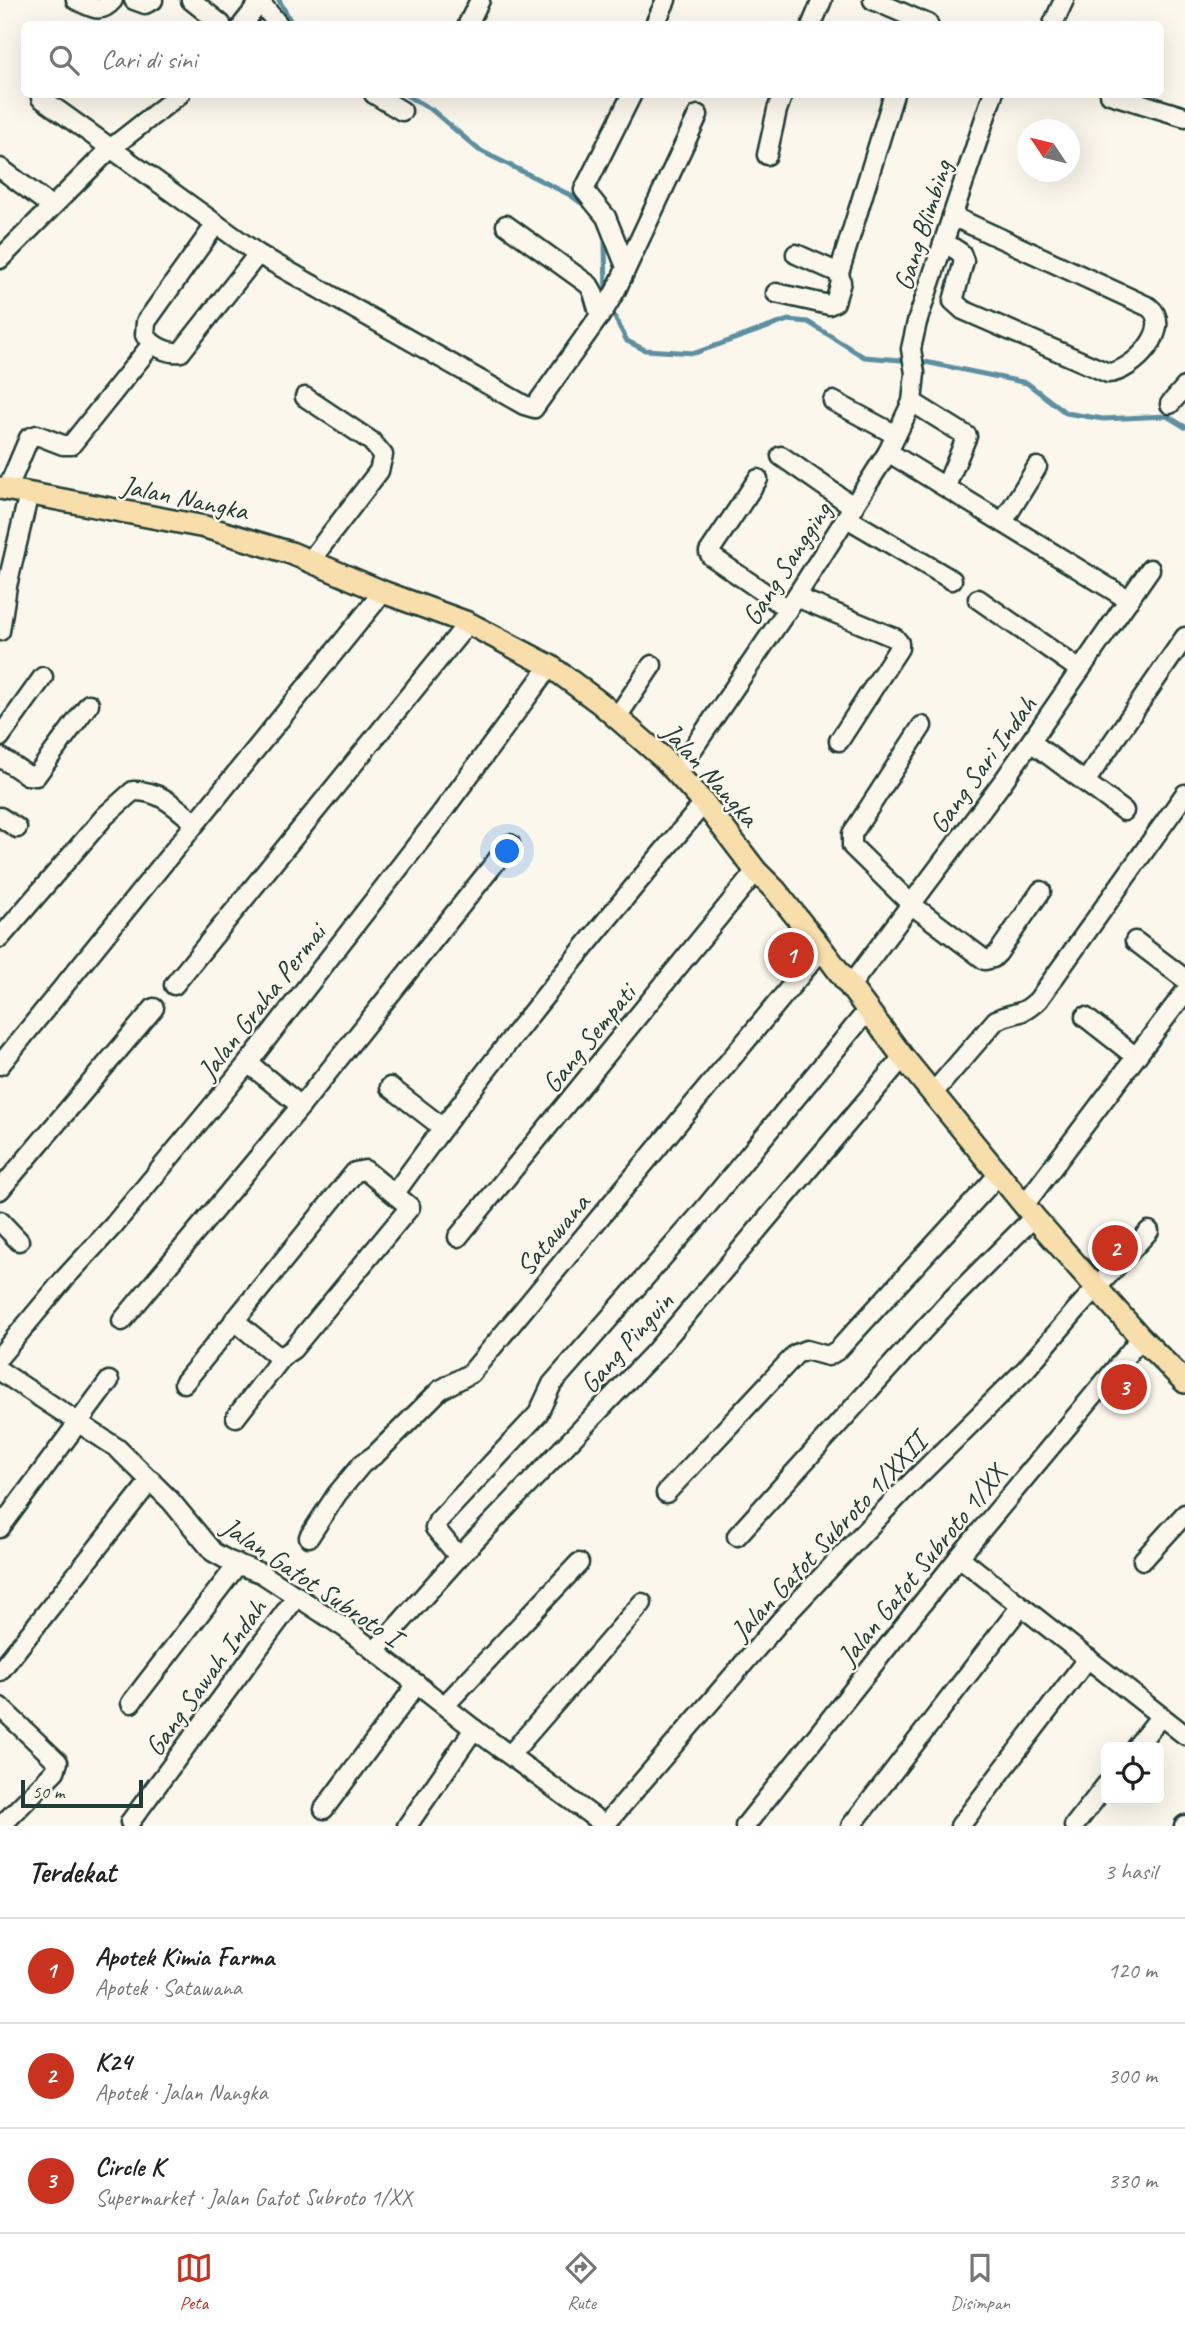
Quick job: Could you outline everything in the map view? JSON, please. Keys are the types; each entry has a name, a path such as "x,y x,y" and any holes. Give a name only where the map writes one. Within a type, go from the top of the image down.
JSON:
{"main road":[{"name":"Jalan Nangka","path":"4,489 242,536 468,623 550,666 617,718 677,772 776,891 903,1057 1029,1211 1096,1289 1185,1382"}],"street":[{"path":"76,0 95,9 106,8 113,0"},
{"path":"134,0 145,4 153,0"},
{"path":"191,0 218,21"},
{"path":"470,21 480,0"},
{"path":"656,21 666,0"},
{"path":"813,21 822,0"},
{"path":"873,0 916,21"},
{"path":"1054,21 1063,0"},
{"path":"245,21 261,1 276,21"},
{"path":"41,98 258,254 534,408 616,290 698,115"},
{"path":"0,259 110,149 175,98"},
{"path":"381,98 402,111"},
{"path":"626,267 606,217 584,190 630,98"},
{"path":"767,155 782,98"},
{"path":"776,293 832,305 835,302 841,285 839,273 893,98"},
{"name":"Gang Blimbing","path":"915,373 911,349 917,323 992,98"},
{"path":"1124,98 1185,117"},
{"path":"0,168 51,206"},
{"path":"944,242 963,256 953,301 963,310 1108,373 1130,365 1150,343 1158,320 1149,307 952,216"},
{"path":"216,225 146,322 145,335 152,344 175,353 181,352 258,254"},
{"path":"506,225 589,285 603,312"},
{"path":"796,254 839,273"},
{"path":"4,489 29,439 37,435 63,446 71,445 152,344"},
{"name":"Gang Sangging","path":"677,772 792,603 888,452 912,402 915,373"},
{"path":"1170,404 1185,387"},
{"path":"305,397 371,441 383,456 379,471 310,561"},
{"path":"832,401 896,435"},
{"path":"912,402 967,436 946,486"},
{"path":"888,452 1129,600"},
{"path":"781,456 851,512 951,580"},
{"path":"1003,522 1037,467"},
{"path":"758,478 709,552 711,556 792,603 895,638 899,643 899,648 839,741"},
{"path":"0,631 29,493"},
{"name":"Gang Sari Indah","path":"850,986 1031,742 1150,569"},
{"path":"0,1065 383,592"},
{"path":"978,599 1080,670"},
{"path":"174,985 468,623"},
{"path":"1086,782 1185,637"},
{"path":"617,718 652,665"},
{"name":"Jalan Graha Permai","path":"0,1356 65,1278 113,1226 248,1063 448,804 550,666"},
{"path":"0,737 43,677"},
{"path":"0,757 27,775 36,776 89,704"},
{"path":"922,726 851,838 852,846 912,905 985,960 998,953 1041,891"},
{"path":"1031,742 1124,811"},
{"path":"0,938 105,816 133,791 153,793 165,798 195,823"},
{"path":"933,1093 996,1020 1007,1014 1026,1011 1038,1000 1185,794"},
{"path":"395,1193 442,1127 540,1001 704,803"},
{"path":"0,817 17,828"},
{"path":"121,1321 301,1106 510,844"},
{"name":"Gang Sempati","path":"458,1237 757,871"},
{"path":"1135,941 1185,979"},
{"name":"Satawana","path":"309,1537 337,1494 362,1464 376,1454 440,1390 471,1373 822,949"},
{"path":"737,1536 1029,1211 1185,992"},
{"path":"0,1190 155,1008"},
{"path":"459,1557 435,1528 438,1521 538,1414 552,1384 697,1218 867,1010"},
{"path":"1085,1017 1136,1058"},
{"name":"Gang Pinguin","path":"375,1651 459,1557 654,1353 903,1057"},
{"path":"248,1063 301,1106"},
{"path":"390,1087 442,1127"},
{"path":"184,1383 355,1172 365,1170 410,1207 293,1349 283,1356 236,1417"},
{"path":"666,1493 796,1354 806,1350 828,1356 838,1350 1000,1173"},
{"path":"0,1221 19,1241"},
{"name":"Jalan Gatot Subroto 1/XXII","path":"605,1826 781,1620 902,1491 1026,1369 1149,1231"},
{"path":"234,1321 276,1355 283,1356"},
{"name":"Jalan Gatot Subroto 1/XX","path":"745,1826 959,1557 1141,1338"},
{"name":"Jalan Gatot Subroto I","path":"0,1371 107,1440 151,1480 213,1552 261,1573 345,1628 474,1729 605,1826"},
{"path":"0,1528 109,1381"},
{"path":"0,1671 151,1480"},
{"path":"1143,1560 1185,1514"},
{"path":"959,1557 1185,1735"},
{"path":"445,1705 579,1563"},
{"path":"131,1703 238,1564"},
{"name":"Gang Sawah Indah","path":"130,1822 297,1596"},
{"path":"510,1755 642,1603"},
{"path":"851,1826 1021,1606"},
{"path":"960,1826 1087,1658"},
{"path":"324,1809 417,1684"},
{"path":"0,1707 58,1762 55,1771 1,1826"},
{"path":"1140,1742 1161,1716"},
{"path":"407,1826 474,1729"},
{"path":"1074,1826 1101,1791"}],"waterway":[{"path":"279,0 290,21"},
{"path":"411,98 432,110 479,150 570,195 591,210"},
{"path":"603,230 606,297"},
{"path":"611,310 627,341 645,350 695,353 788,320 808,322 864,357 925,362 1027,383 1066,413 1103,419 1167,416 1185,427"}],"place":[{"name":"Apotek Kimia Farma","path":"791,955"},
{"name":"K24","path":"1115,1248"},
{"name":"Circle K","path":"1124,1387"}]}
